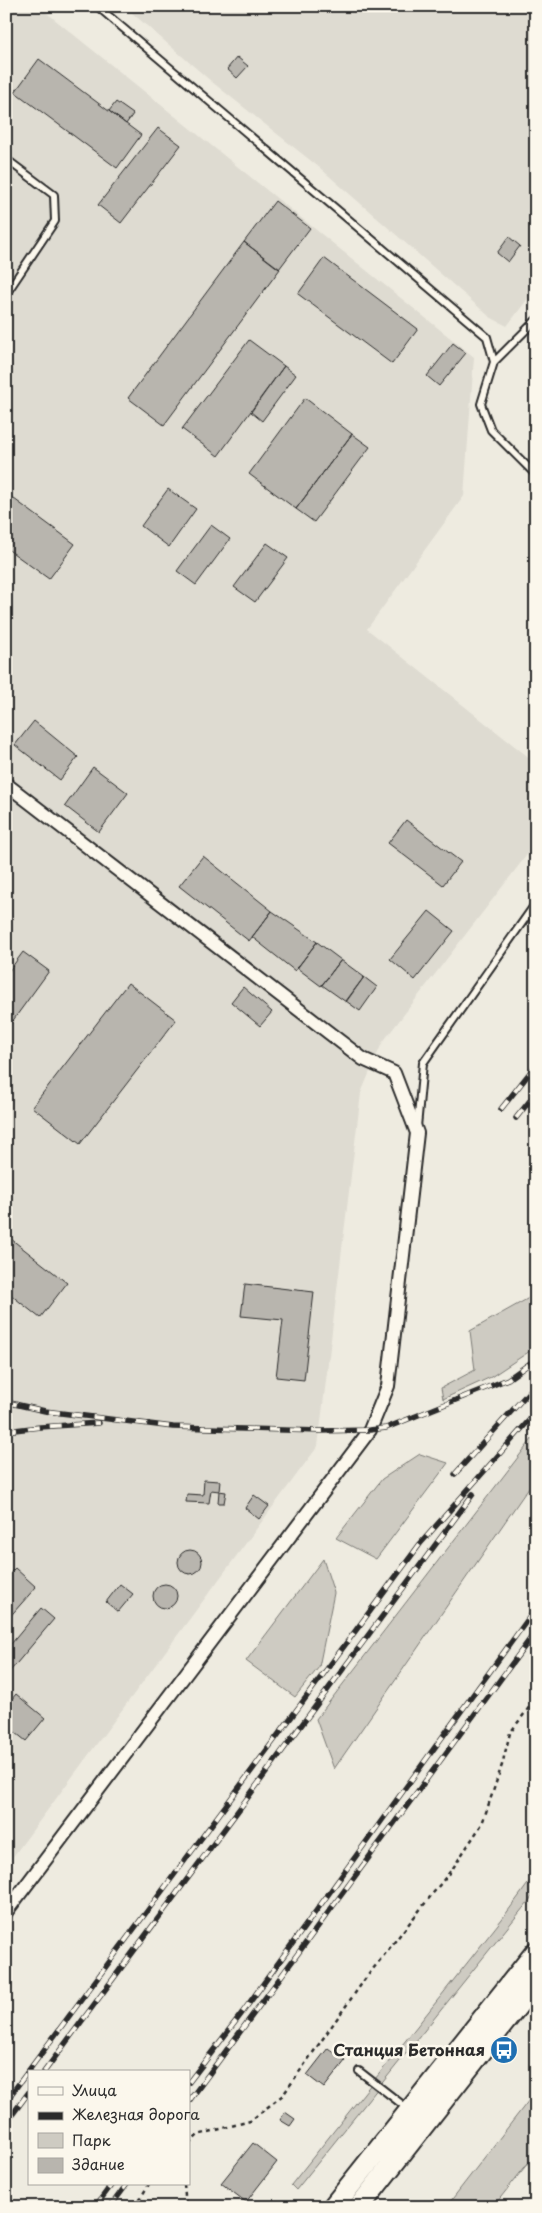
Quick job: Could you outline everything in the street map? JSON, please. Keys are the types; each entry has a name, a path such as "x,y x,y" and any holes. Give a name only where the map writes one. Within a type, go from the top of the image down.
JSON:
{"main road":[{"path":"333,2207 409,2109 536,1952"},
{"path":"359,2207 536,1982"}],"street":[{"path":"6,784 363,1059 394,1073 417,1133 388,1386 370,1430 6,1912"}],"lane":[{"path":"97,6 487,337 494,362"},
{"path":"6,160 54,195 55,221 6,294"},
{"path":"536,320 494,362 481,404 491,430 536,475"},
{"path":"417,1133 423,1063 536,903"},
{"path":"359,2071 409,2109"}],"path":[{"path":"190,2143 198,2135 250,2121 282,2095 365,1980 452,1868 482,1824 502,1766 510,1733 536,1698"},
{"path":"135,2207 148,2186"},
{"path":"184,2186 186,2207"}],"shaded area":[{"path":"6,6 38,6 474,357 464,496 367,629 536,763 536,843 382,1043 361,1093 318,1446 6,1866"},
{"path":"124,6 536,6 536,288 507,326 490,317 320,168 212,82"}],"green space":[{"path":"536,1294 536,1347 491,1377 443,1399 441,1388 475,1370 470,1331"},
{"path":"536,1434 536,1477 334,1769 316,1719"},
{"path":"420,1454 448,1463 376,1559 336,1538 382,1479"},
{"path":"323,1559 334,1593 319,1667 295,1697 246,1661"},
{"path":"536,1873 536,1892 296,2190 291,2185 502,1919"},
{"path":"536,2091 536,2153 493,2207 446,2207"}],"building":[{"path":"237,57 248,66 237,78 227,69"},
{"path":"39,59 141,135 117,168 15,92"},
{"path":"116,102 133,114 126,124 109,111"},
{"path":"158,128 181,145 121,223 98,205"},
{"path":"275,201 310,228 279,269 244,242"},
{"path":"509,237 520,246 508,262 497,253"},
{"path":"244,242 280,269 164,425 128,398"},
{"path":"324,258 418,329 392,364 298,294"},
{"path":"249,340 284,366 218,456 182,429"},
{"path":"453,343 466,353 439,386 427,376"},
{"path":"284,366 296,375 262,421 251,412"},
{"path":"305,398 352,434 296,509 249,474"},
{"path":"352,434 370,447 314,522 296,509"},
{"path":"168,489 196,509 169,547 141,526"},
{"path":"6,493 75,544 49,579 6,548"},
{"path":"211,525 230,539 196,585 177,571"},
{"path":"267,543 288,558 255,602 234,587"},
{"path":"34,721 78,757 60,780 15,745"},
{"path":"93,767 128,793 99,832 65,806"},
{"path":"406,820 461,862 443,885 388,843"},
{"path":"203,856 272,911 249,941 179,886"},
{"path":"272,911 317,942 295,971 252,937"},
{"path":"429,911 454,931 415,980 390,959"},
{"path":"317,942 341,960 321,986 297,968"},
{"path":"23,952 49,971 6,1030 6,975"},
{"path":"341,960 364,977 346,1002 322,985"},
{"path":"364,977 377,987 360,1011 346,1001"},
{"path":"128,983 176,1020 80,1144 32,1107"},
{"path":"243,987 272,1012 260,1026 231,1002"},
{"path":"6,1235 67,1283 40,1318 6,1291"},
{"path":"245,1284 314,1292 304,1380 276,1377 283,1320 241,1316"},
{"path":"204,1480 220,1481 219,1491 211,1490 209,1503 186,1502 187,1494 203,1495"},
{"path":"219,1491 226,1492 224,1503 218,1503"},
{"path":"254,1495 269,1506 259,1519 245,1508"},
{"path":"190,1550 199,1553 202,1562 199,1571 190,1574 181,1571 178,1562 181,1553"},
{"path":"15,1568 36,1587 6,1621 6,1577"},
{"path":"120,1584 133,1594 118,1612 106,1602"},
{"path":"165,1584 174,1587 177,1596 174,1605 165,1608 156,1605 153,1596 156,1587"},
{"path":"41,1608 54,1619 6,1676 6,1650"},
{"path":"16,1694 45,1718 26,1741 6,1725 6,1706"},
{"path":"328,2048 345,2061 324,2088 307,2075"},
{"path":"285,2112 295,2119 290,2126 280,2120"},
{"path":"253,2143 277,2162 246,2202 221,2183"}],"railway":[{"path":"501,1109 536,1065"},
{"path":"516,1118 536,1093"},
{"path":"6,1402 45,1411 173,1427 320,1431 370,1430 386,1428 508,1379 536,1359"},
{"path":"455,1474 536,1384"},
{"path":"29,2070 420,1544 532,1417"},
{"path":"6,1431 99,1423"},
{"path":"45,2070 473,1494"},
{"path":"190,2081 242,2013 536,1608"},
{"path":"190,2100 536,1631"},
{"path":"6,2101 28,2071"},
{"path":"6,2123 28,2093"},
{"path":"95,2207 111,2186"},
{"path":"110,2207 126,2186"}],"place":[{"name":"Станция Бетонная","path":"504,2050"}]}
